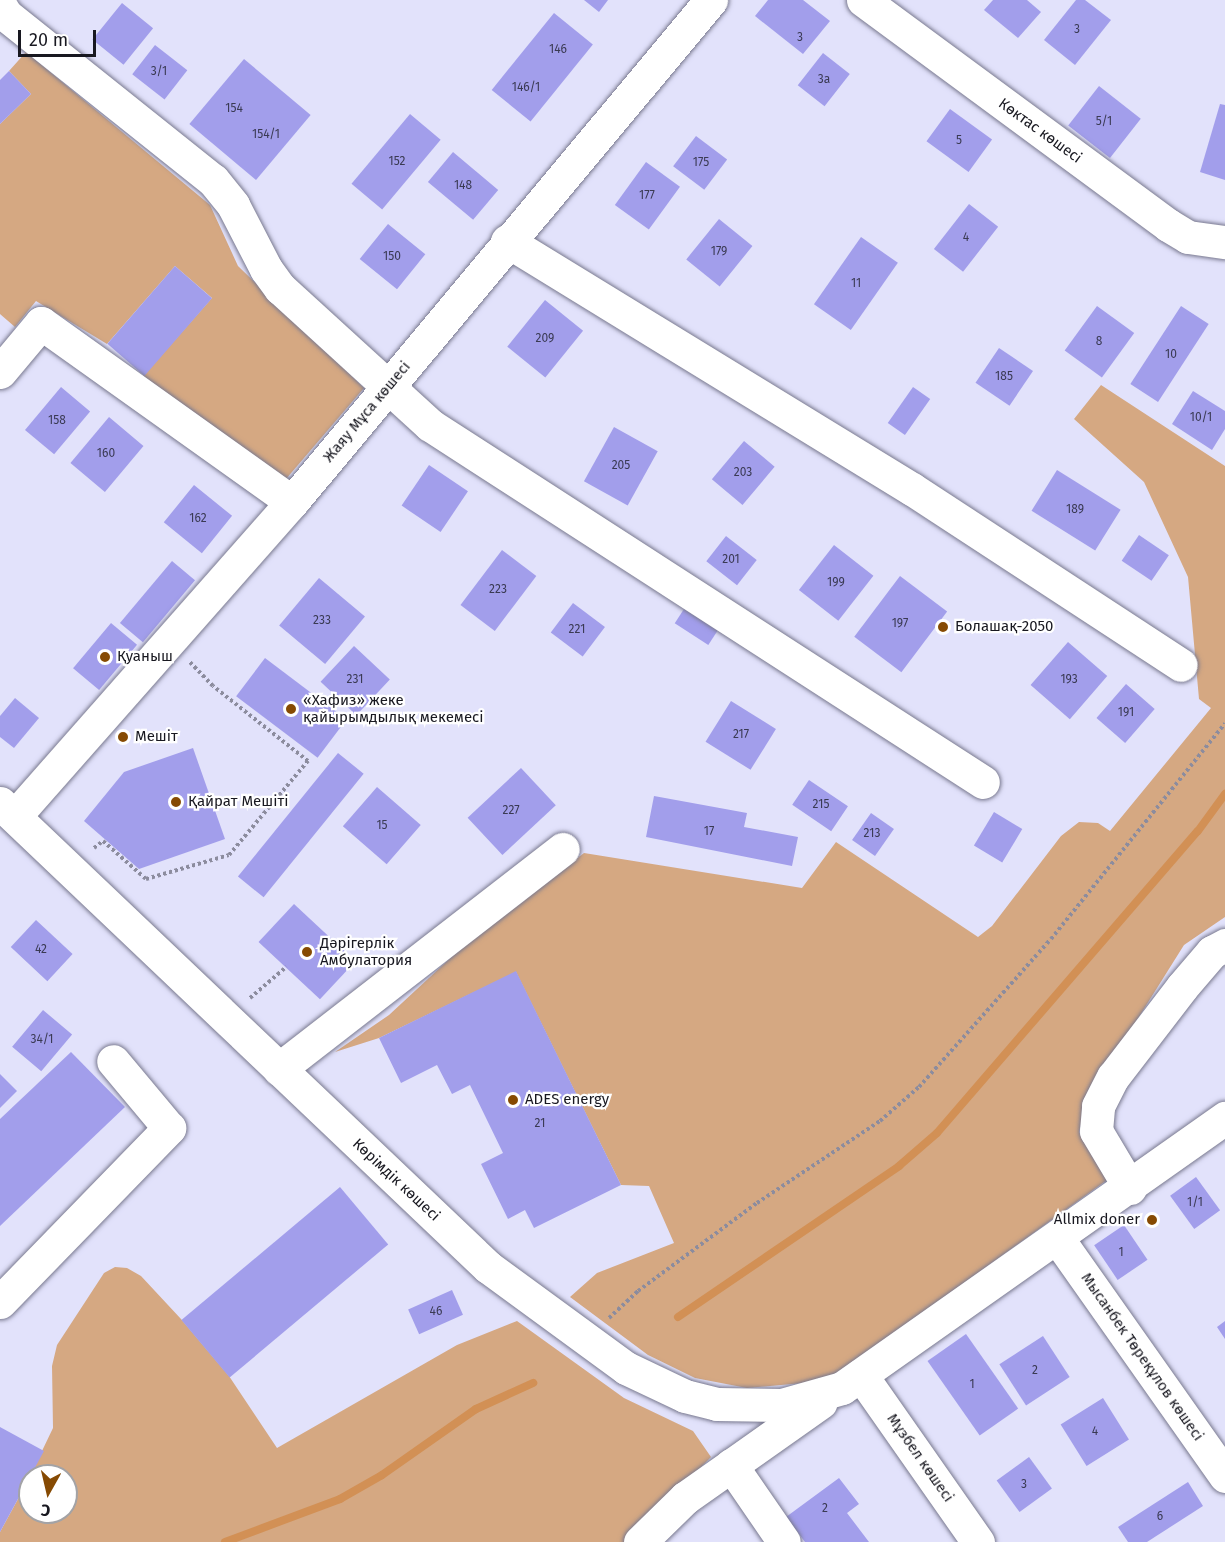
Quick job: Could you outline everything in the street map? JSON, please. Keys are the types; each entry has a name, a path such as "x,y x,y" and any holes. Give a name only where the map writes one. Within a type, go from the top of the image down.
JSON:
{"street":[{"name":"Жаяу Мұса көшесі","path":"7,809 170,641 292,502 507,241 711,0"},
{"name":"Көктас көшесі","path":"863,0 1168,225 1188,237 1225,242"},
{"path":"7,10 213,180 233,205 280,288 430,425 983,782"},
{"path":"507,241 912,489 1181,665"},
{"path":"0,372 41,323 292,502"},
{"name":"Көрімдік көшесі","path":"7,809 488,1267 587,1341 650,1383 717,1404 750,1407 811,1400 852,1381"},
{"path":"279,1069 563,849"},
{"path":"1130,1188 1096,1131 1098,1106 1113,1077 1182,987 1212,952 1225,945"},
{"path":"0,1302 169,1128 113,1061"},
{"path":"640,1542 664,1515 731,1465 1058,1239 1225,1118"},
{"name":"Мысанбек Төреқұлов көшесі","path":"1058,1239 1225,1476"},
{"name":"Мұзбел көшесі","path":"852,1381 974,1540"},
{"path":"750,1407 771,1412 779,1421 780,1431"},
{"path":"731,1465 784,1542"}],"path":[{"path":"89,845 96,850 103,841 146,879 229,855 308,761 213,686 170,641"},
{"path":"587,1341 638,1291 757,1203 880,1121 919,1087 1051,939 1225,723"},
{"path":"243,991 251,1000 286,967"}],"shaded area":[{"path":"26,52 210,205 238,266 364,388 286,479 143,376 212,298 175,266 107,344 36,301 15,327 0,314 0,124 31,94 9,71"},
{"path":"1101,385 1225,466 1225,917 1184,945 1088,1098 1079,1132 1107,1180 836,1375 803,1383 747,1388 695,1378 648,1355 570,1297 597,1273 674,1243 649,1186 621,1185 516,972 379,1038 335,1052 389,1015 457,952 584,853 802,888 836,842 978,937 992,926 1061,836 1079,822 1098,823 1110,831 1211,708 1199,699 1188,577 1144,482 1074,419"},
{"path":"115,1267 127,1268 141,1276 229,1376 277,1448 457,1345 517,1321 624,1398 693,1431 711,1457 627,1542 0,1542 0,1532 18,1499 18,1524 78,1524 78,1464 36,1464 53,1428 52,1366 57,1345 104,1273"}],"building":[{"path":"584,0 608,0 599,12"},
{"path":"768,0 803,0 830,21 803,54 755,16"},
{"path":"993,0 1027,0 1041,12 1018,38 984,10"},
{"path":"1076,0 1085,0 1111,20 1075,65 1044,40"},
{"path":"122,3 153,28 124,65 92,40"},
{"path":"554,13 593,44 531,121 492,90"},
{"path":"155,45 187,70 165,99 132,74"},
{"path":"823,53 850,74 825,106 798,85"},
{"path":"244,59 311,115 256,180 189,124"},
{"path":"9,71 31,94 0,124 0,80"},
{"path":"1099,86 1141,119 1110,158 1068,125"},
{"path":"1220,104 1225,105 1225,180 1200,172"},
{"path":"950,109 992,140 969,172 926,141"},
{"path":"410,114 441,140 382,209 352,184"},
{"path":"696,136 727,159 704,190 673,166"},
{"path":"453,152 498,190 473,220 428,182"},
{"path":"646,162 680,187 649,230 615,205"},
{"path":"969,204 998,227 963,272 934,249"},
{"path":"719,219 752,246 720,286 686,259"},
{"path":"388,224 425,254 397,289 360,259"},
{"path":"861,237 898,263 851,330 814,304"},
{"path":"175,266 212,298 144,376 107,344"},
{"path":"545,300 583,331 545,377 507,347"},
{"path":"1097,306 1134,333 1102,378 1065,350"},
{"path":"1181,306 1209,324 1158,402 1130,384"},
{"path":"999,348 1033,371 1010,406 976,383"},
{"path":"61,387 90,411 54,454 25,430"},
{"path":"913,387 930,399 905,435 888,423"},
{"path":"1193,391 1225,411 1225,429 1212,450 1172,424"},
{"path":"109,417 143,446 105,492 70,463"},
{"path":"614,427 658,451 628,505 584,481"},
{"path":"744,441 775,467 743,505 712,479"},
{"path":"429,465 468,491 441,532 402,506"},
{"path":"1057,470 1121,510 1095,550 1032,511"},
{"path":"194,485 232,516 202,553 164,522"},
{"path":"1139,535 1169,555 1152,581 1122,561"},
{"path":"726,536 757,560 737,585 706,561"},
{"path":"834,545 873,576 838,621 799,590"},
{"path":"502,550 536,576 495,631 460,605"},
{"path":"172,561 195,580 143,642 120,623"},
{"path":"900,576 947,612 901,672 854,637"},
{"path":"319,578 365,617 325,664 279,625"},
{"path":"573,603 605,627 583,657 551,633"},
{"path":"684,609 718,631 708,645 675,623"},
{"path":"111,623 137,645 99,690 73,668"},
{"path":"1068,642 1107,676 1070,719 1031,685"},
{"path":"354,646 390,679 356,715 321,682"},
{"path":"265,658 346,719 318,758 236,696"},
{"path":"1126,684 1155,709 1125,743 1096,718"},
{"path":"15,698 39,718 14,748 0,737 0,716"},
{"path":"731,701 776,729 751,770 706,742"},
{"path":"193,748 225,839 139,869 84,821 124,772"},
{"path":"338,753 364,774 264,897 238,877"},
{"path":"521,768 556,805 502,855 468,818"},
{"path":"809,780 848,806 831,831 792,805"},
{"path":"377,787 421,825 387,864 343,826"},
{"path":"654,796 747,813 744,827 798,837 792,866 646,837"},
{"path":"994,812 1022,829 1002,862 974,845"},
{"path":"871,813 894,829 875,856 852,840"},
{"path":"294,904 355,961 320,999 259,942"},
{"path":"36,920 73,954 47,981 11,947"},
{"path":"516,971 621,1185 534,1228 525,1210 508,1219 481,1164 503,1153 470,1085 452,1094 437,1065 401,1083 379,1038"},
{"path":"43,1010 72,1034 41,1071 12,1047"},
{"path":"71,1052 125,1107 0,1226 0,1119"},
{"path":"0,1074 17,1091 0,1108"},
{"path":"1196,1177 1220,1210 1194,1229 1170,1196"},
{"path":"340,1187 388,1244 230,1378 181,1320"},
{"path":"1124,1225 1147,1260 1118,1280 1094,1245"},
{"path":"452,1290 463,1315 419,1334 408,1310"},
{"path":"1225,1321 1225,1339 1217,1327"},
{"path":"966,1334 1018,1409 980,1436 927,1361"},
{"path":"1043,1336 1070,1377 1026,1405 999,1364"},
{"path":"1103,1398 1129,1440 1087,1466 1061,1424"},
{"path":"0,1427 44,1451 37,1464 18,1464 18,1499 0,1532"},
{"path":"1029,1457 1052,1489 1020,1512 997,1481"},
{"path":"839,1478 859,1504 847,1513 869,1542 805,1542 786,1517"},
{"path":"1188,1482 1203,1506 1147,1542 1128,1542 1118,1527"}],"waterway":[{"path":"678,1317 899,1166 937,1133 1198,831 1225,794"},
{"path":"225,1542 340,1499 382,1475 476,1409 533,1383"}],"place":[{"name":"Болашақ-2050","path":"943,627"},
{"name":"Қуаныш","path":"105,657"},
{"name":"«Хафиз» жеке қайырымдылық мекемесі","path":"291,709"},
{"name":"Мешіт","path":"123,737"},
{"name":"Қайрат Мешіті","path":"176,802"},
{"name":"Дәрігерлік Амбулатория","path":"307,952"},
{"name":"ADES energy","path":"513,1100"},
{"name":"Allmix doner","path":"1152,1220"}]}
